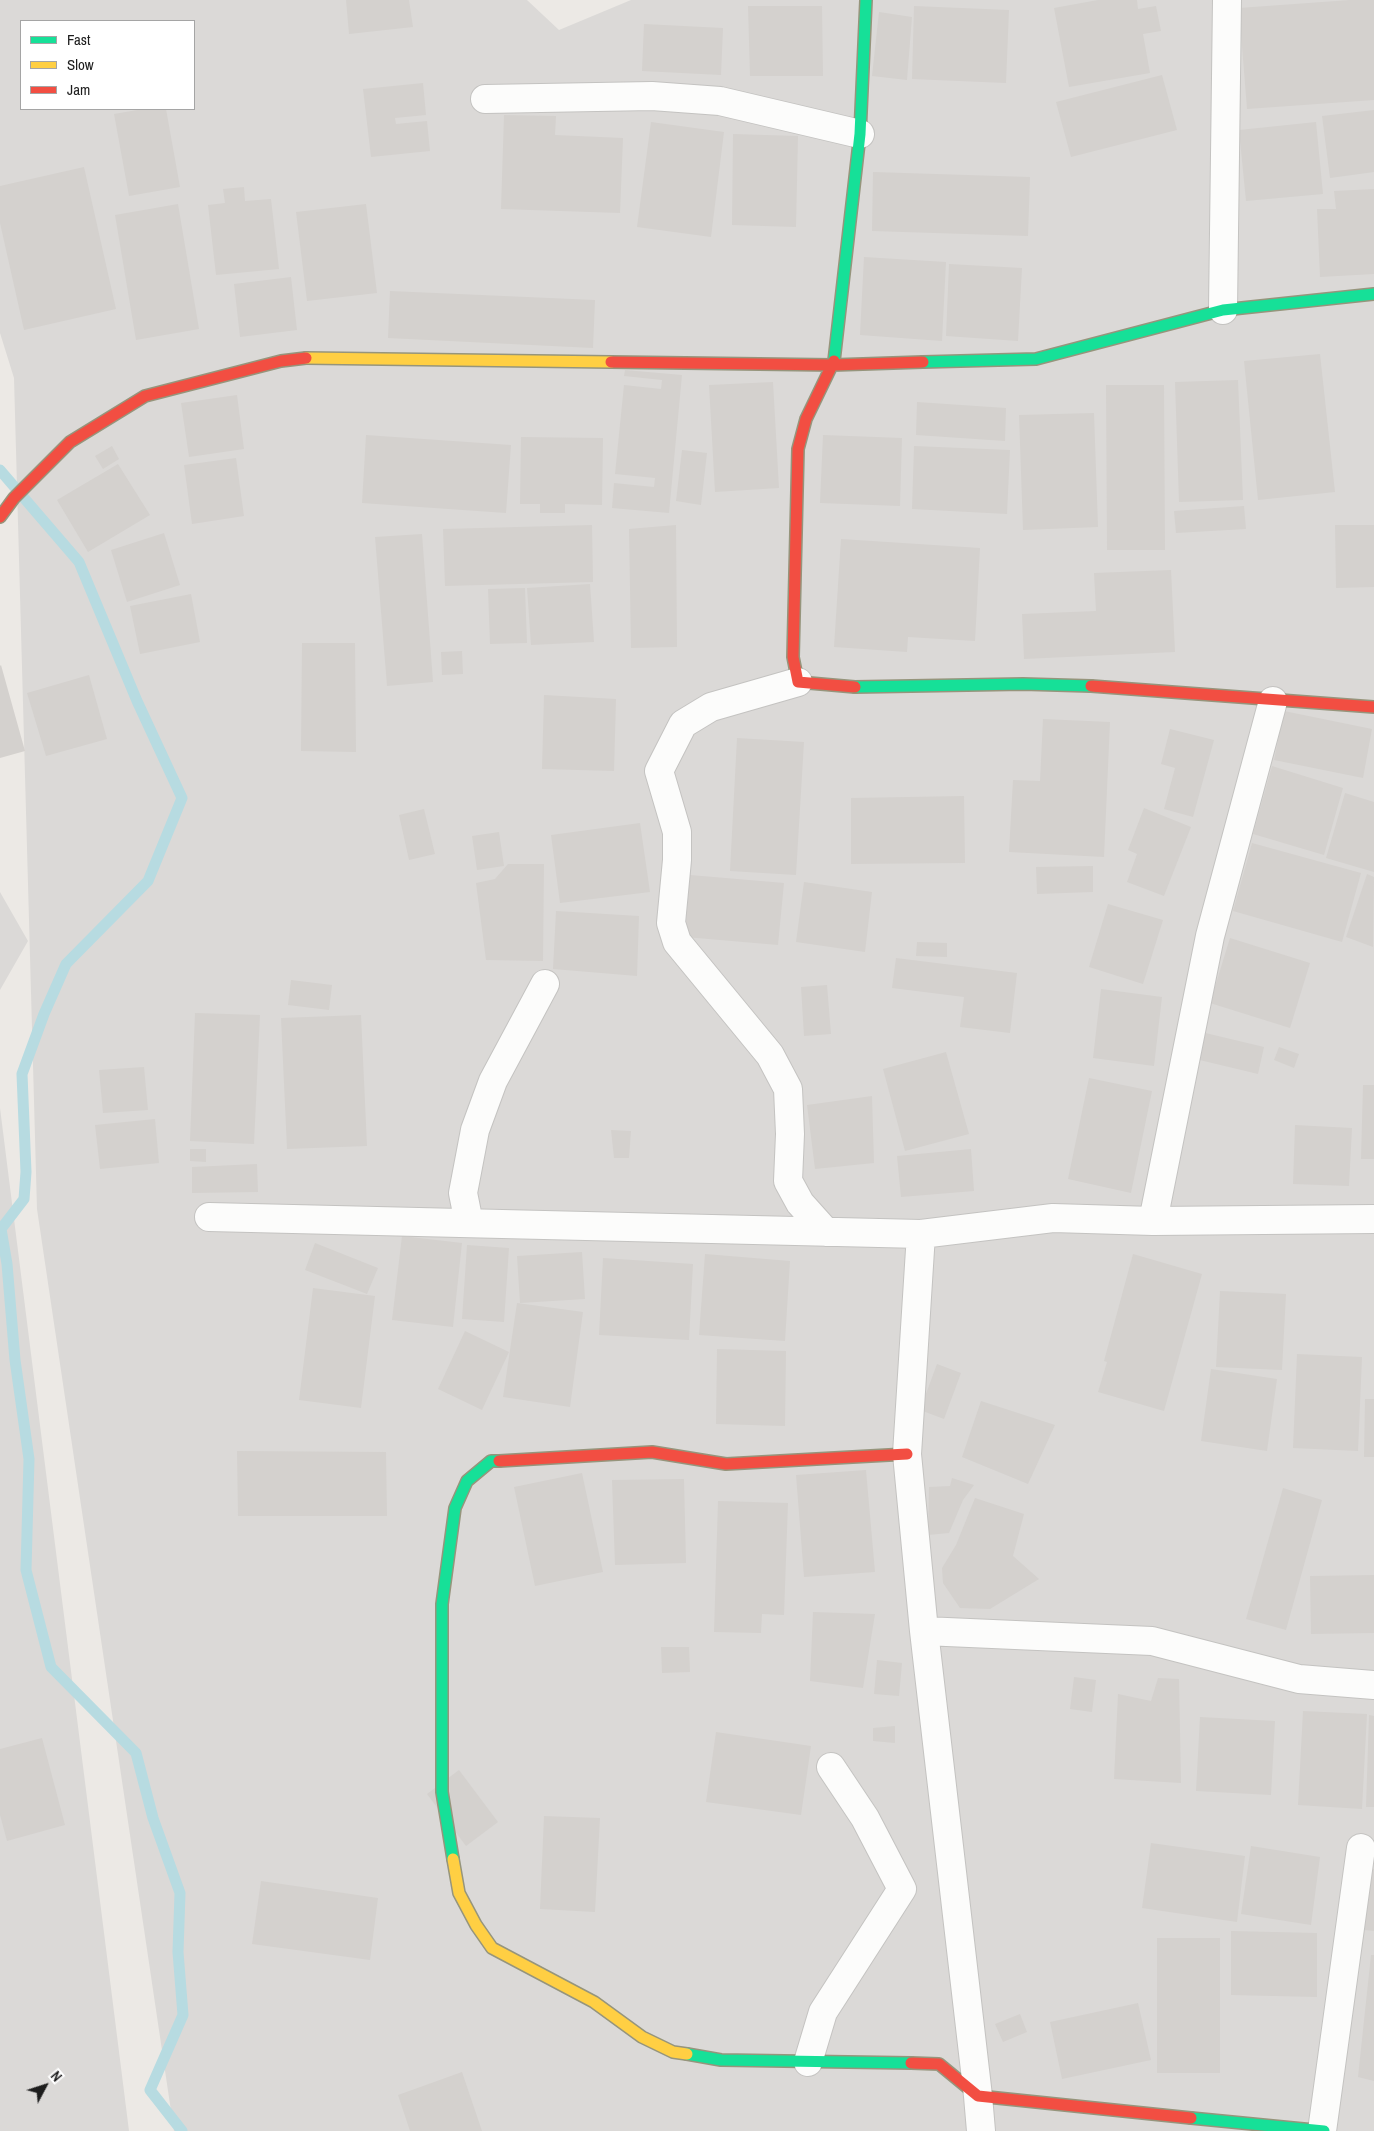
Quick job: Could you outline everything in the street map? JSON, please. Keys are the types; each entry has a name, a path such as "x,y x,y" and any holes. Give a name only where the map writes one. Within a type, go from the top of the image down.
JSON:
{"street":[{"path":"798,682 793,657 798,449 806,419 833,365 860,134 866,0"},
{"path":"1223,310 1227,0"},
{"path":"485,99 652,96 720,101 860,134"},
{"path":"0,517 14,498 70,442 145,396 281,361 318,357 833,365 1036,359 1223,310 1374,294"},
{"path":"826,1232 800,1203 788,1182 790,1134 788,1089 770,1055 677,942 671,923 677,860 676,832 659,771 683,724 711,707 798,682 844,687 1023,684 1077,686 1374,707"},
{"path":"1153,1221 1210,936 1273,701"},
{"path":"469,1223 463,1193 475,1130 494,1081 545,984"},
{"path":"209,1217 920,1234 1053,1218 1153,1221 1374,1219"},
{"path":"920,1234 907,1454 924,1631 978,2096 980,2131"},
{"path":"907,1454 726,1464 652,1452 491,1461 467,1481 455,1508 442,1604 442,1792 459,1893 476,1926 492,1948 594,2002 642,2037 673,2052 721,2060 939,2064 978,2096 1323,2131 1361,1848"},
{"path":"924,1631 1152,1641 1298,1679 1374,1686"},
{"path":"808,2062 823,2012 902,1889 865,1818 831,1767"}],"shaded area":[{"path":"0,0 527,0 559,30 631,0 1374,0 1374,2131 174,2131 37,1209 14,378 0,333"},
{"path":"0,892 28,941 0,990"},
{"path":"0,1108 129,2131 0,2131"}],"building":[{"path":"346,0 409,0 413,27 349,34"},
{"path":"1098,0 1137,0 1138,9 1156,6 1161,31 1143,34 1150,73 1069,87 1054,8"},
{"path":"1374,0 1374,100 1247,109 1239,8"},
{"path":"748,6 822,6 823,76 750,76"},
{"path":"914,6 1009,10 1006,83 912,79"},
{"path":"879,12 912,17 907,80 872,76"},
{"path":"644,24 723,28 721,75 642,71"},
{"path":"1162,75 1177,130 1071,157 1056,102"},
{"path":"423,83 426,115 395,118 396,124 427,121 430,151 371,157 363,89"},
{"path":"137,110 166,110 180,187 129,196 114,114"},
{"path":"1374,110 1374,172 1330,178 1322,116"},
{"path":"504,115 556,116 555,135 623,138 620,213 501,209"},
{"path":"651,122 724,132 711,237 637,227"},
{"path":"1316,122 1323,194 1246,201 1239,130"},
{"path":"733,134 798,136 796,227 732,225"},
{"path":"84,167 116,309 24,330 0,223 0,186"},
{"path":"873,172 1030,177 1028,236 872,231"},
{"path":"244,187 245,201 271,199 279,269 216,275 208,205 225,203 223,189"},
{"path":"1374,189 1374,274 1320,277 1317,209 1336,209 1334,191"},
{"path":"178,204 199,329 136,340 115,215"},
{"path":"366,204 377,293 307,301 296,212"},
{"path":"864,257 946,262 942,341 860,335"},
{"path":"949,264 1022,268 1018,341 946,336"},
{"path":"291,277 297,330 240,337 234,284"},
{"path":"390,291 595,300 593,348 388,338"},
{"path":"1320,354 1335,492 1258,500 1244,361"},
{"path":"625,370 682,375 669,513 612,508 614,483 654,487 655,478 615,474 624,385 661,389 662,380 624,376"},
{"path":"1238,380 1243,500 1179,502 1175,382"},
{"path":"773,382 779,488 715,492 709,385"},
{"path":"1106,385 1164,385 1165,550 1107,550"},
{"path":"237,395 244,449 189,457 181,403"},
{"path":"917,402 1006,408 1005,441 916,435"},
{"path":"1094,413 1098,527 1023,530 1019,415"},
{"path":"366,435 511,445 506,513 362,503"},
{"path":"823,435 902,438 900,506 820,503"},
{"path":"521,437 603,438 602,505 565,504 565,513 540,513 540,504 520,504"},
{"path":"112,446 119,459 103,469 95,456"},
{"path":"914,446 1010,450 1007,514 912,509"},
{"path":"682,450 707,453 701,505 676,501"},
{"path":"236,458 244,516 192,524 184,465"},
{"path":"118,464 150,515 88,552 57,500"},
{"path":"1244,506 1246,529 1176,533 1174,511"},
{"path":"592,525 593,582 445,586 443,529"},
{"path":"676,525 677,647 631,648 629,529"},
{"path":"1335,525 1374,525 1374,587 1336,588"},
{"path":"164,533 180,585 127,602 111,550"},
{"path":"422,534 433,682 387,686 375,537"},
{"path":"841,539 980,548 975,641 908,637 907,652 834,647"},
{"path":"1171,570 1175,652 1024,659 1022,614 1096,611 1094,573"},
{"path":"590,584 594,642 531,645 527,588"},
{"path":"525,588 527,643 490,644 488,589"},
{"path":"191,594 200,642 140,654 130,606"},
{"path":"302,643 355,643 356,752 301,751"},
{"path":"462,651 463,674 442,675 441,652"},
{"path":"0,666 25,751 0,758"},
{"path":"89,675 107,739 46,756 27,693"},
{"path":"544,695 616,699 614,771 542,769"},
{"path":"1284,711 1372,729 1363,778 1274,760"},
{"path":"1043,719 1110,722 1104,857 1009,852 1013,780 1040,781"},
{"path":"1170,729 1214,740 1193,817 1164,809 1175,768 1161,764"},
{"path":"737,738 804,742 796,875 730,871"},
{"path":"1272,766 1343,788 1324,855 1253,834"},
{"path":"1345,793 1374,802 1374,872 1326,858"},
{"path":"964,796 965,863 851,864 851,798"},
{"path":"1144,808 1191,827 1164,896 1127,882 1137,854 1128,850"},
{"path":"424,809 435,854 409,860 399,815"},
{"path":"640,823 650,892 560,903 551,835"},
{"path":"499,832 504,866 477,870 472,836"},
{"path":"1252,843 1361,873 1342,942 1233,911"},
{"path":"508,864 544,864 543,961 486,960 476,883 495,879"},
{"path":"1093,866 1093,892 1037,894 1036,867"},
{"path":"1367,874 1374,877 1373,947 1346,937"},
{"path":"690,875 784,883 778,945 685,937"},
{"path":"804,882 872,892 865,952 796,942"},
{"path":"1108,904 1163,920 1143,984 1089,967"},
{"path":"556,911 639,916 637,976 553,969"},
{"path":"1230,938 1310,963 1290,1028 1210,1003"},
{"path":"917,942 947,943 947,957 916,956"},
{"path":"896,958 1017,973 1010,1033 960,1027 964,997 892,988"},
{"path":"291,980 332,985 329,1010 288,1005"},
{"path":"827,985 831,1034 804,1036 801,987"},
{"path":"1101,989 1162,997 1154,1066 1093,1058"},
{"path":"195,1013 260,1015 254,1144 190,1141"},
{"path":"361,1015 367,1146 287,1149 281,1018"},
{"path":"1193,1030 1264,1047 1258,1074 1187,1057"},
{"path":"1279,1047 1299,1054 1294,1068 1274,1060"},
{"path":"946,1052 969,1134 905,1151 883,1069"},
{"path":"144,1067 148,1110 103,1113 99,1070"},
{"path":"1089,1078 1152,1091 1131,1193 1068,1179"},
{"path":"1363,1085 1374,1085 1374,1159 1361,1159"},
{"path":"872,1096 874,1163 815,1169 807,1105"},
{"path":"155,1119 159,1163 100,1169 95,1125"},
{"path":"1295,1125 1352,1128 1349,1186 1293,1184"},
{"path":"611,1130 631,1131 629,1158 614,1158"},
{"path":"190,1149 206,1149 206,1162 190,1161"},
{"path":"971,1149 974,1191 901,1197 897,1156"},
{"path":"257,1164 258,1192 192,1193 192,1167"},
{"path":"402,1236 462,1243 453,1327 392,1320"},
{"path":"315,1243 378,1268 367,1294 305,1270"},
{"path":"467,1245 509,1248 504,1322 462,1319"},
{"path":"582,1252 585,1299 520,1303 517,1256"},
{"path":"705,1254 790,1261 785,1341 699,1335"},
{"path":"1133,1254 1202,1274 1164,1411 1098,1392 1107,1362 1104,1361"},
{"path":"603,1258 693,1264 689,1340 599,1335"},
{"path":"313,1288 375,1296 361,1408 299,1400"},
{"path":"1220,1291 1286,1294 1282,1370 1216,1367"},
{"path":"517,1303 583,1312 570,1407 503,1397"},
{"path":"465,1331 509,1352 482,1410 438,1389"},
{"path":"717,1349 786,1351 785,1426 716,1424"},
{"path":"1297,1354 1362,1357 1358,1451 1293,1448"},
{"path":"937,1364 961,1373 944,1419 920,1410"},
{"path":"1211,1369 1277,1379 1267,1451 1201,1441"},
{"path":"1365,1399 1374,1399 1374,1457 1364,1457"},
{"path":"981,1401 1055,1425 1028,1484 962,1457"},
{"path":"237,1451 386,1452 387,1516 238,1516"},
{"path":"866,1470 875,1572 804,1577 796,1475"},
{"path":"582,1473 603,1572 535,1586 514,1487"},
{"path":"952,1478 974,1485 963,1500 949,1533 928,1535 929,1487 950,1486"},
{"path":"684,1479 686,1563 615,1565 612,1480"},
{"path":"1283,1488 1322,1500 1286,1630 1246,1619"},
{"path":"975,1498 1024,1514 1013,1556 1039,1579 990,1609 960,1608 943,1583 942,1568 956,1545"},
{"path":"718,1501 788,1503 784,1615 762,1614 761,1633 714,1632"},
{"path":"1374,1575 1374,1633 1311,1634 1310,1576"},
{"path":"813,1612 875,1614 863,1688 810,1681"},
{"path":"661,1647 689,1647 690,1672 662,1673"},
{"path":"877,1660 902,1663 899,1696 874,1694"},
{"path":"1074,1677 1096,1680 1092,1712 1070,1709"},
{"path":"1158,1678 1179,1679 1181,1783 1114,1779 1118,1694 1151,1701"},
{"path":"1303,1711 1367,1714 1362,1809 1298,1805"},
{"path":"1369,1715 1374,1716 1374,1807 1366,1807"},
{"path":"1200,1717 1275,1721 1271,1795 1196,1791"},
{"path":"895,1726 895,1743 873,1741 873,1728"},
{"path":"716,1732 811,1746 801,1815 706,1802"},
{"path":"42,1738 65,1825 7,1841 0,1815 0,1749"},
{"path":"459,1770 498,1822 466,1846 427,1794"},
{"path":"544,1816 600,1818 595,1912 540,1909"},
{"path":"1151,1843 1245,1856 1237,1922 1142,1908"},
{"path":"1251,1846 1320,1857 1311,1925 1241,1914"},
{"path":"1374,1869 1374,1931 1364,1930"},
{"path":"261,1881 378,1898 370,1960 252,1944"},
{"path":"1231,1931 1317,1933 1317,1997 1231,1995"},
{"path":"1157,1938 1220,1938 1220,2073 1157,2073"},
{"path":"1371,1955 1374,1955 1374,2081 1358,2077"},
{"path":"1138,2003 1151,2060 1062,2079 1050,2022"},
{"path":"1020,2014 1027,2032 1003,2042 995,2024"},
{"path":"462,2072 482,2131 410,2131 398,2095"}],"waterway":[{"path":"0,470 79,562 137,701 182,798 148,881 66,964 44,1014 22,1074 26,1172 24,1199 1,1229 7,1264 15,1360 29,1459 26,1570 51,1667 136,1753 153,1818 180,1893 178,1952 183,2015 150,2090 182,2131"}],"traffic: fast":[{"path":"834,361 860,134 866,0"},
{"path":"923,362 1036,359 1223,310 1374,294"},
{"path":"855,687 1023,684 1091,686"},
{"path":"453,1859 442,1792 442,1604 455,1508 467,1481 491,1461 499,1461"},
{"path":"687,2054 721,2060 911,2063"},
{"path":"1191,2118 1324,2131"}],"traffic: slow":[{"path":"306,358 611,362"},
{"path":"453,1859 459,1893 476,1925 492,1948 594,2002 642,2037 673,2052 687,2054"}],"traffic: jam":[{"path":"0,517 14,498 70,442 145,396 281,361 306,358"},
{"path":"834,361 806,419 798,449 793,657 798,682 855,687"},
{"path":"611,362 833,365 923,362"},
{"path":"1091,686 1374,707"},
{"path":"499,1461 652,1452 726,1464 907,1454"},
{"path":"911,2063 939,2064 978,2096 1191,2118"}]}
